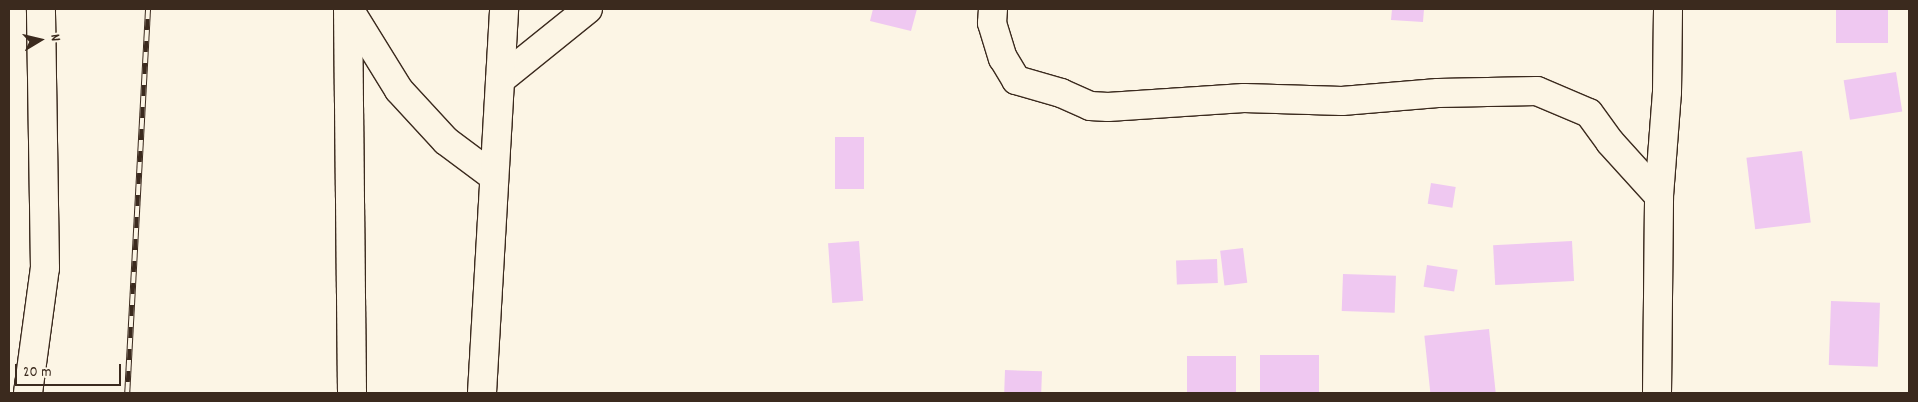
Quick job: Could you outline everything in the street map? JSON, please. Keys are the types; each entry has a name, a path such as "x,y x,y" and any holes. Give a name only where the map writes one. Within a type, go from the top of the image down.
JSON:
{"street":[{"path":"28,393 45,268 42,9"},
{"path":"348,9 399,90 446,141 493,176"},
{"path":"348,9 352,393"},
{"path":"482,393 504,9"},
{"path":"500,80 588,9"},
{"path":"993,9 992,23 1003,58 1016,80 1061,94 1090,106 1244,98 1342,100 1438,93 1537,91 1589,113 1610,142 1659,196"},
{"path":"1657,393 1659,196 1667,92 1668,9"}],"building":[{"path":"873,9 917,9 911,31 870,21"},
{"path":"1392,9 1424,9 1423,22 1391,20"},
{"path":"1836,9 1888,9 1888,43 1836,43"},
{"path":"1896,72 1902,112 1850,120 1844,80"},
{"path":"835,137 864,137 864,189 835,189"},
{"path":"1802,151 1811,222 1755,229 1746,158"},
{"path":"1431,183 1456,187 1452,208 1428,204"},
{"path":"859,241 863,301 832,303 828,243"},
{"path":"1572,241 1574,281 1495,285 1493,245"},
{"path":"1243,248 1247,283 1224,286 1220,251"},
{"path":"1217,259 1218,283 1177,284 1176,260"},
{"path":"1427,265 1458,270 1454,292 1424,287"},
{"path":"1343,274 1396,276 1395,313 1342,311"},
{"path":"1831,301 1880,303 1878,367 1829,365"},
{"path":"1489,329 1496,393 1430,393 1424,336"},
{"path":"1260,355 1319,355 1319,393 1260,393"},
{"path":"1187,356 1236,356 1236,393 1187,393"},
{"path":"1005,370 1042,371 1041,393 1004,393"}],"railway":[{"path":"127,393 148,9"}]}
